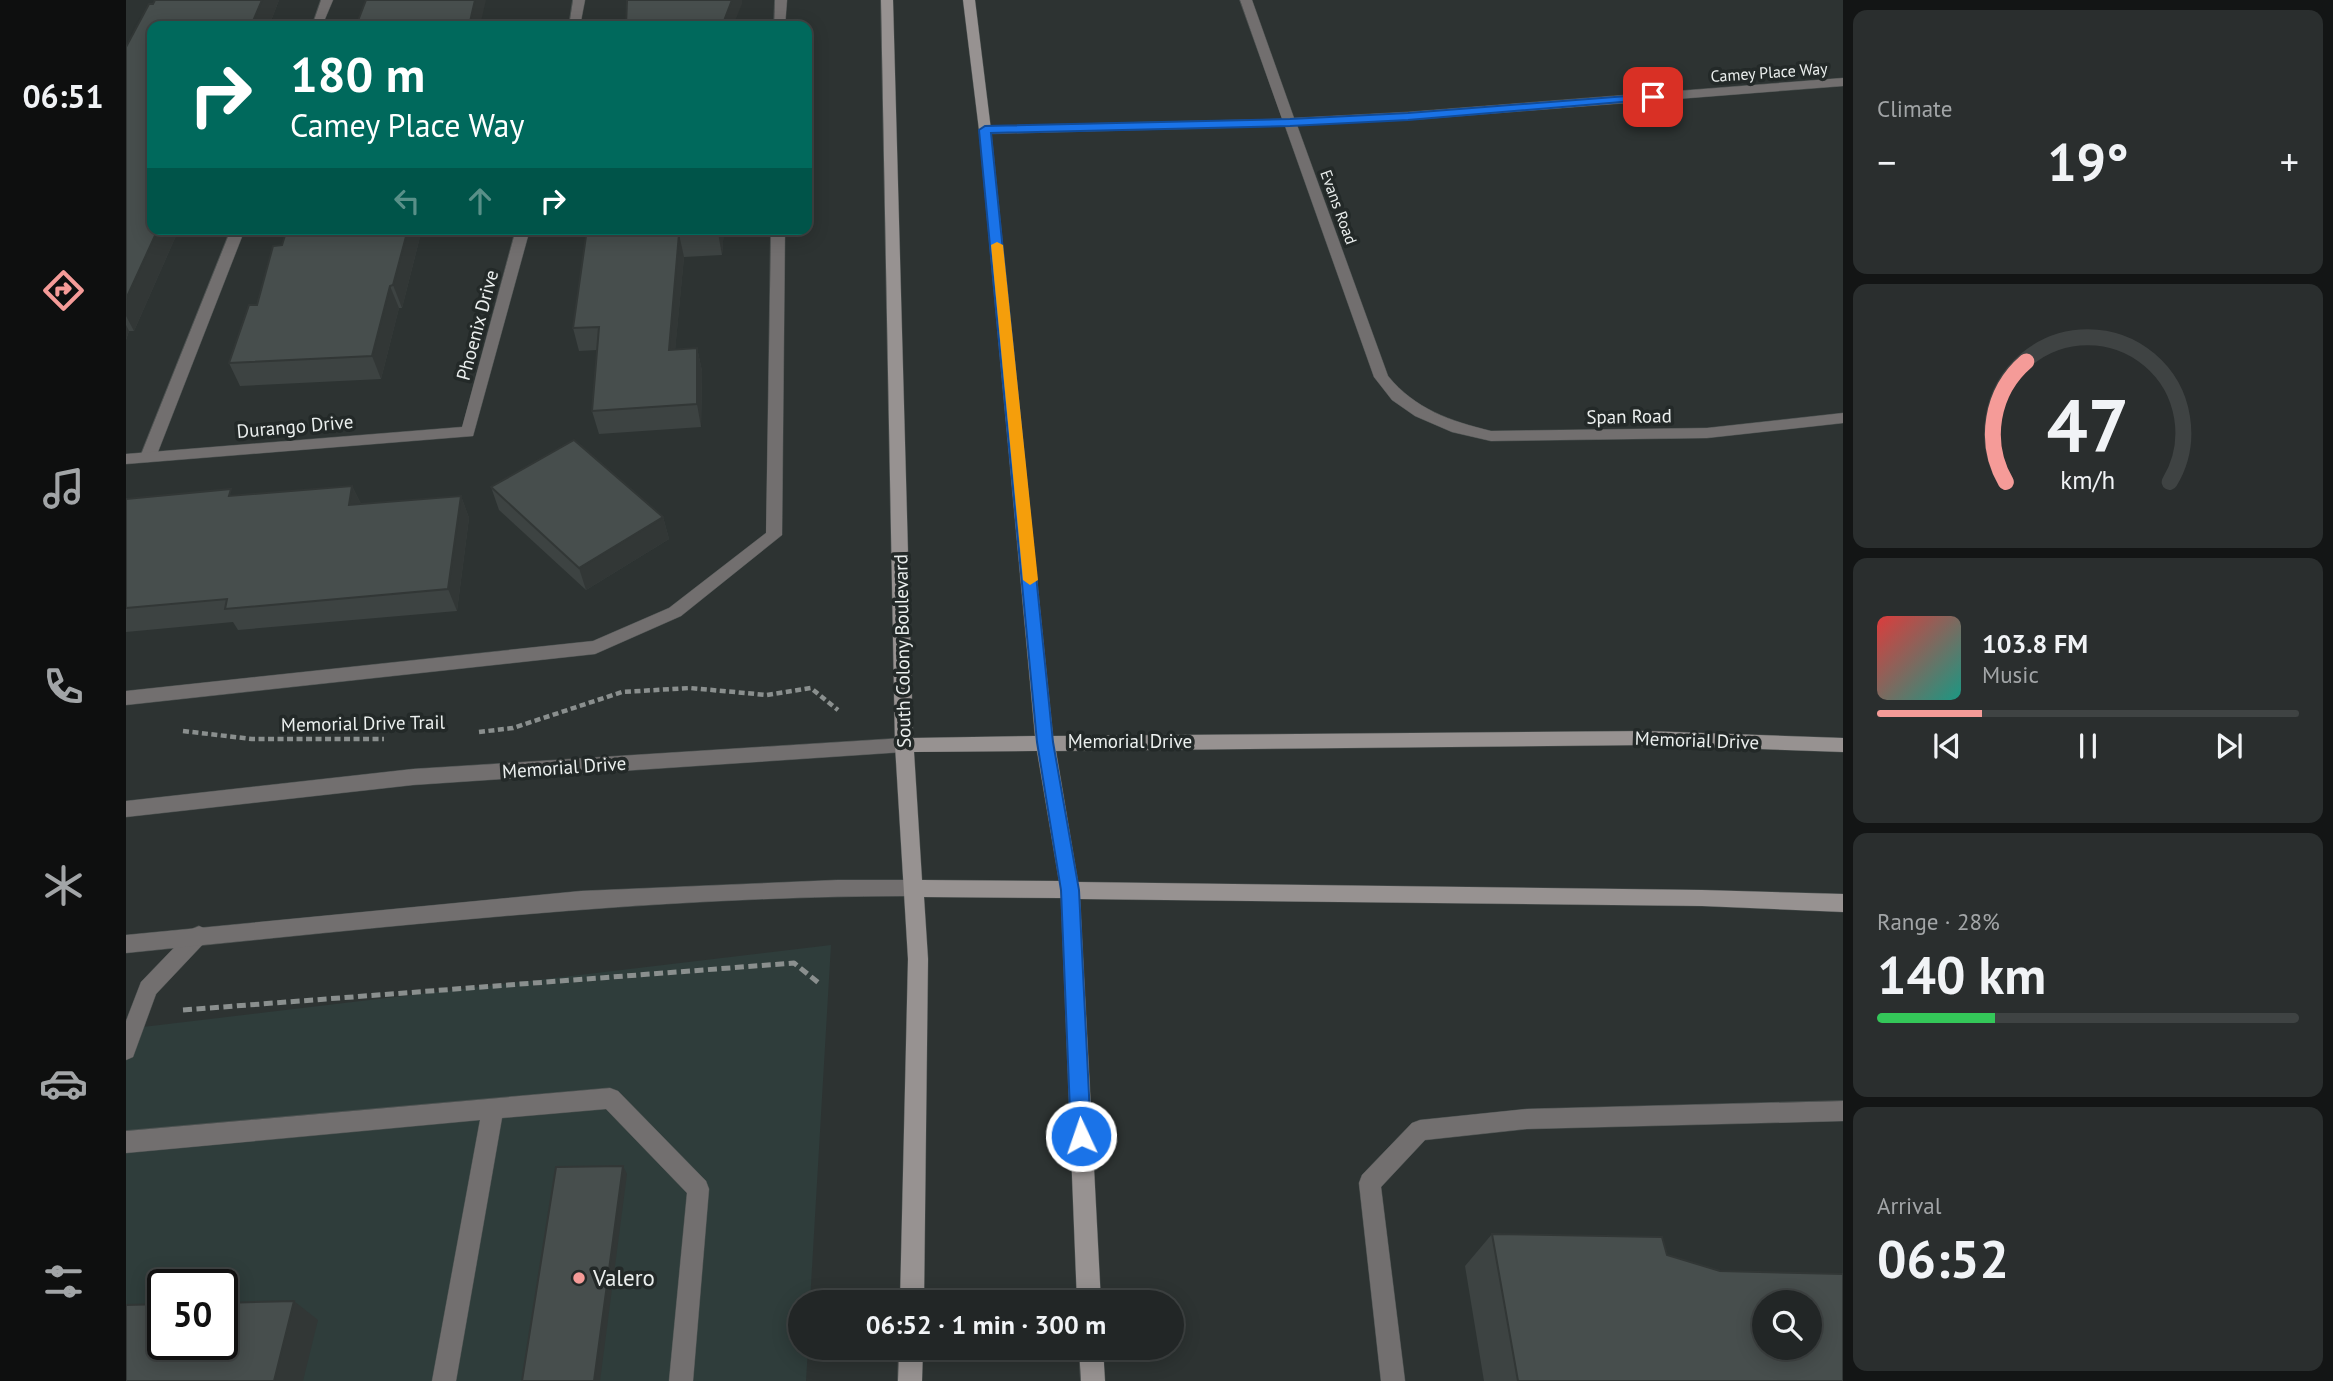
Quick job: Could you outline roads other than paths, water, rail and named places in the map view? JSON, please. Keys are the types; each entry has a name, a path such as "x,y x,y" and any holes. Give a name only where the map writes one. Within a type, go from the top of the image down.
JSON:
{"main road":[{"name":"South Colony Boulevard","path":"887,0 904,745 918,959 912,1290"},
{"path":"969,0 985,130 1045,742 1070,890 1088,1290"},
{"name":"Memorial Drive","path":"904,745 1647,738 1843,745"},
{"path":"913,888 1702,898 1843,903"},
{"path":"910,1381 911,1360"},
{"path":"1092,1360 1093,1381"}],"street":[{"path":"319,21 327,0"},
{"path":"576,21 579,0"},
{"path":"780,0 780,21"},
{"name":"Evans Road","path":"1246,0 1381,377 1397,397 1420,412"},
{"name":"Camey Place Way","path":"985,130 1408,116 1843,82"},
{"path":"148,457 236,235"},
{"name":"Phoenix Drive","path":"468,432 521,235"},
{"path":"126,698 596,647 675,612 774,535 778,235"},
{"name":"Span Road","path":"1420,412 1457,428 1492,436 1707,433 1843,418"},
{"name":"Durango Drive","path":"126,459 468,432"},
{"name":"Memorial Drive","path":"126,809 413,777 904,745"},
{"path":"126,944 580,900 837,888 913,888"},
{"path":"126,1050 148,989 199,935"},
{"path":"126,1142 611,1098 698,1189 681,1381"},
{"path":"444,1381 492,1108"},
{"path":"1393,1381 1370,1183 1420,1130 1527,1119 1843,1111"}],"place":[{"name":"Valero","path":"579,1278"}]}
